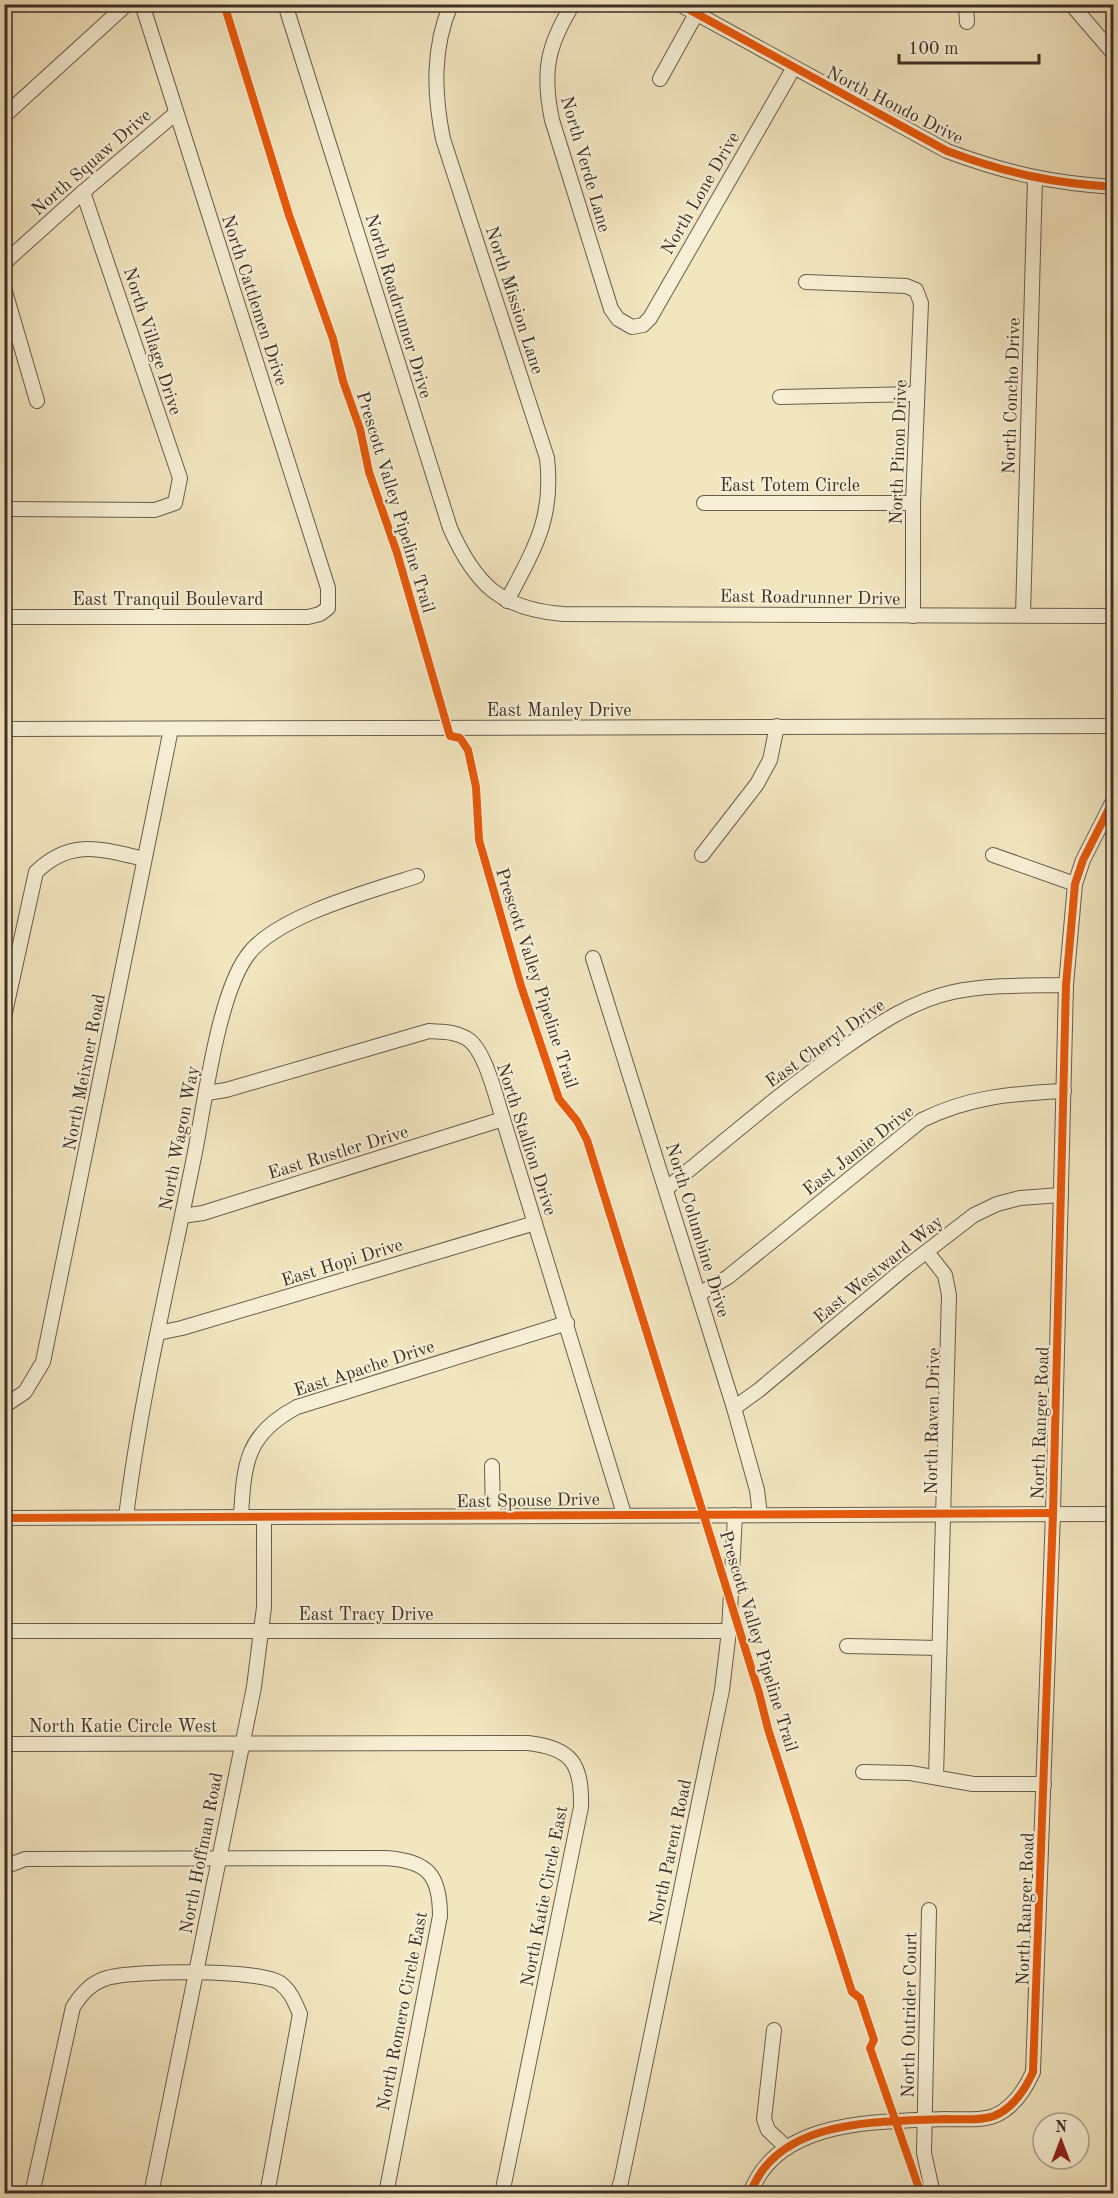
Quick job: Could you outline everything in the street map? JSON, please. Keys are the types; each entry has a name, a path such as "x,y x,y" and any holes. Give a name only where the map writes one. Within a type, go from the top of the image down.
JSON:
{"street":[{"path":"4,116 127,4"},
{"name":"North Cattlemen Drive","path":"142,4 328,588 328,608"},
{"name":"North Roadrunner Drive","path":"285,4 450,528 469,567 485,585 507,601"},
{"name":"North Mission Lane","path":"451,4 438,50 435,85 441,129 547,458 551,486 544,524 507,601"},
{"name":"North Verde Lane","path":"573,4 551,44 546,71 546,92 552,120 611,309 618,319 632,327"},
{"name":"North Hondo Drive","path":"679,4 947,151 994,169 1035,179 1113,187"},
{"path":"966,4 967,22"},
{"path":"1071,4 1113,54"},
{"path":"660,79 696,14"},
{"name":"North Lone Drive","path":"632,327 643,325 650,318 794,69"},
{"name":"North Squaw Drive","path":"4,263 82,192 176,113"},
{"name":"North Concho Drive","path":"1023,615 1035,179"},
{"name":"North Village Drive","path":"4,509 155,510 175,503 180,478 82,192"},
{"name":"North Pinon Drive","path":"806,282 906,286 916,290 921,303 913,503 913,616"},
{"path":"4,288 37,400"},
{"path":"780,397 917,394"},
{"name":"East Totem Circle","path":"704,503 913,503"},
{"name":"East Roadrunner Drive","path":"507,601 534,612 563,614 1113,616"},
{"name":"East Tranquil Boulevard","path":"4,617 308,617 320,614 328,608"},
{"path":"702,855 757,784 770,760 777,726"},
{"name":"East Manley Drive","path":"4,729 1113,726"},
{"name":"North Meixner Road","path":"4,1406 25,1392 43,1362 171,729"},
{"name":"North Ranger Road","path":"750,2193 753,2184 787,2148 810,2134 842,2127 994,2116 1011,2105 1024,2091 1033,2072 1053,1513 1066,985 1075,884 1083,860 1113,799"},
{"path":"4,1017 36,873 50,859 65,851 100,849 144,859"},
{"path":"993,855 1030,866 1075,884"},
{"name":"North Wagon Way","path":"126,1517 158,1333 219,1030 236,975 247,955 262,941 302,917 417,876"},
{"path":"4,944 19,944"},
{"name":"North Columbine Drive","path":"593,958 734,1408 757,1490 760,1515"},
{"name":"East Cheryl Drive","path":"666,1189 795,1082 888,1018 921,1002 952,993 986,987 1066,985"},
{"name":"North Stallion Drive","path":"207,1093 226,1090 429,1031 450,1032 468,1039 481,1056 503,1119 624,1514"},
{"name":"East Jamie Drive","path":"699,1294 728,1277 922,1120 947,1108 987,1096 1064,1091"},
{"name":"East Rustler Drive","path":"182,1216 203,1213 503,1119"},
{"name":"East Westward Way","path":"734,1408 974,1215 997,1204 1020,1198 1061,1195"},
{"name":"East Hopi Drive","path":"158,1333 194,1325 535,1223"},
{"name":"North Raven Drive","path":"927,1252 945,1275 949,1295 945,1515 936,1777"},
{"name":"East Apache Drive","path":"241,1516 249,1452 264,1429 277,1418 297,1407 567,1323"},
{"path":"492,1466 493,1516"},
{"name":"East Spouse Drive","path":"4,1518 1113,1514"},
{"name":"North Parent Road","path":"616,2193 722,1690 729,1630 735,1515"},
{"name":"North Hoffman Road","path":"151,2193 254,1687 262,1632 264,1517"},
{"name":"East Tracy Drive","path":"4,1631 729,1630"},
{"path":"847,1646 939,1648"},
{"name":"North Katie Circle West","path":"4,1744 241,1743"},
{"name":"North Katie Circle East","path":"241,1743 528,1743 558,1748 577,1768 581,1785 581,1808 502,2193"},
{"path":"863,1772 910,1773 973,1784 1044,1784"},
{"name":"North Romero Circle East","path":"219,1859 396,1858 423,1867 434,1877 440,1894 440,1916 386,2193"},
{"path":"4,1868 25,1859 219,1859"},
{"name":"North Outrider Court","path":"929,1910 924,2153 933,2193"},
{"path":"32,2193 73,2007 85,1990 105,1979 125,1974 259,1975 280,1983 293,1998 300,2014 267,2193"},
{"path":"774,2030 764,2119 768,2130 787,2148"}],"cycle path":[{"name":"Prescott Valley Pipeline Trail","path":"224,4 289,215 333,339 343,381 360,429 369,472 397,553 450,736 460,738 468,750 476,787 479,840 521,986 559,1099 577,1121 587,1140 759,1693 768,1729 852,1992 860,1998 874,2040 870,2048 921,2194"},
{"path":"679,4 947,151 1029,176 1114,187"},
{"path":"750,2194 763,2169 782,2151 806,2138 832,2129 861,2124 988,2118 1001,2113 1018,2098 1033,2072 1053,1513 1066,985 1075,884 1083,860 1114,799"},
{"path":"4,1518 1053,1513"}]}
